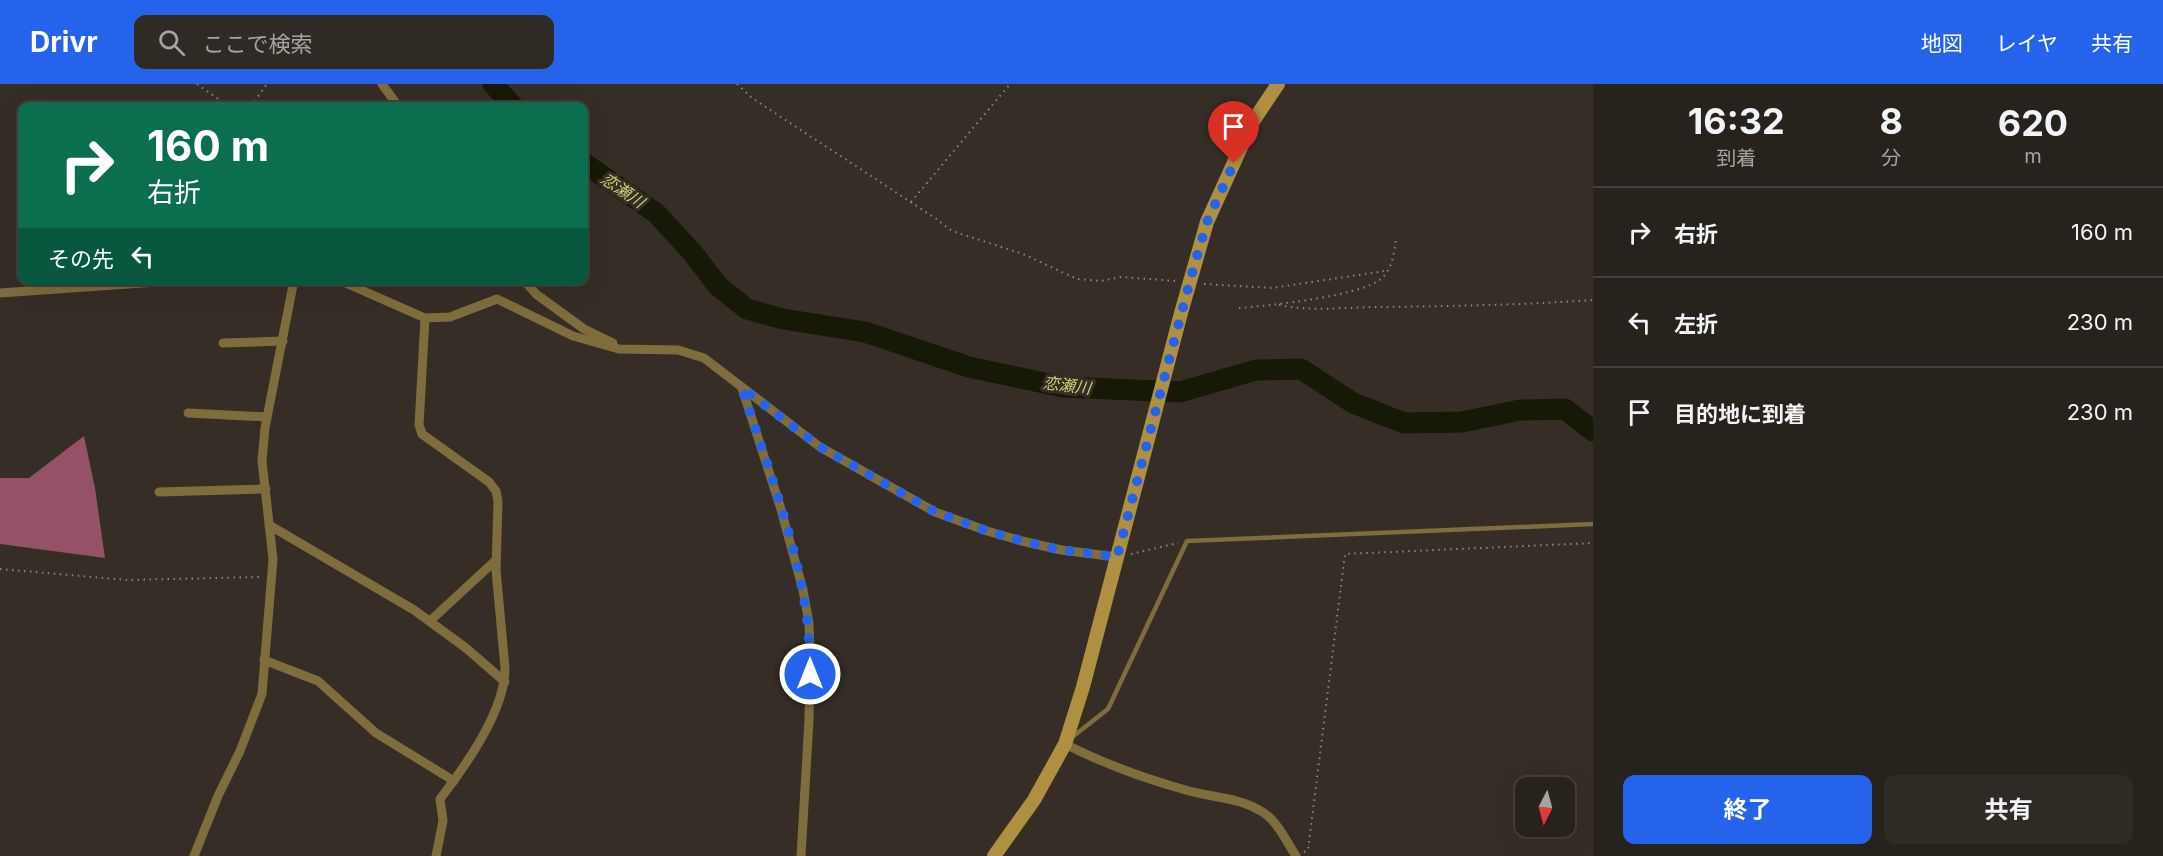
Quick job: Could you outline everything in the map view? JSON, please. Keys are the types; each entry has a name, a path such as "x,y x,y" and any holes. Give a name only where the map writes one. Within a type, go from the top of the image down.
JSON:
{"street":[{"path":"382,84 395,102"},
{"path":"994,856 1034,800 1065,744 1083,687 1207,222 1252,123 1278,84"},
{"path":"0,293 113,285"},
{"path":"194,856 262,694 273,560 262,452 293,285"},
{"path":"350,285 425,318 450,316 497,299 573,336 619,349 678,350 704,358 820,447 935,512 1022,541 1061,550 1117,557"},
{"path":"528,285 536,294 584,329 612,342 619,349"},
{"path":"425,318 419,425 422,434 489,482 496,491 496,560 505,682 496,707 472,754 440,799 443,821 436,856"},
{"path":"223,343 283,341"},
{"path":"742,388 780,506 803,590 808,623 809,720 801,856"},
{"path":"188,413 267,417"},
{"path":"159,492 266,489"},
{"path":"269,525 359,576 430,621 505,682"},
{"path":"430,621 496,560"},
{"path":"264,660 318,681 376,733 454,781"},
{"path":"1065,744 1106,763 1188,791 1238,801 1261,810 1299,854"}],"lane":[{"path":"1065,744 1108,709 1187,541 1593,524"}],"path":[{"path":"196,84 222,102"},
{"path":"254,102 267,84"},
{"path":"737,84 752,98 952,231 1023,254 1077,279 1101,281 1121,277 1176,281"},
{"path":"911,202 1010,84"},
{"path":"1239,308 1279,305 1365,288 1382,278 1394,258 1396,239"},
{"path":"1204,284 1272,288 1326,282 1386,271"},
{"path":"1279,305 1300,309 1522,305 1593,300"},
{"path":"1117,557 1187,541"},
{"path":"1299,854 1308,850 1345,554 1593,543"},
{"path":"0,569 127,580 261,577"}],"shaded area":[{"path":"84,436 95,488 105,558 0,544 0,478 29,478"}],"waterway":[{"name":"恋瀬川","path":"493,84 509,102"},
{"name":"恋瀬川","path":"588,166 656,213 692,252 718,286 747,309 783,319 865,332 969,367 1063,387 1180,392 1256,370 1301,369 1353,403 1404,423 1462,422 1520,410 1565,409 1593,431"}],"route":[{"path":"810,674 808,623 803,590 780,506 742,388 820,447 935,512 1022,541 1061,550 1117,557 1207,222 1234,163"}]}
